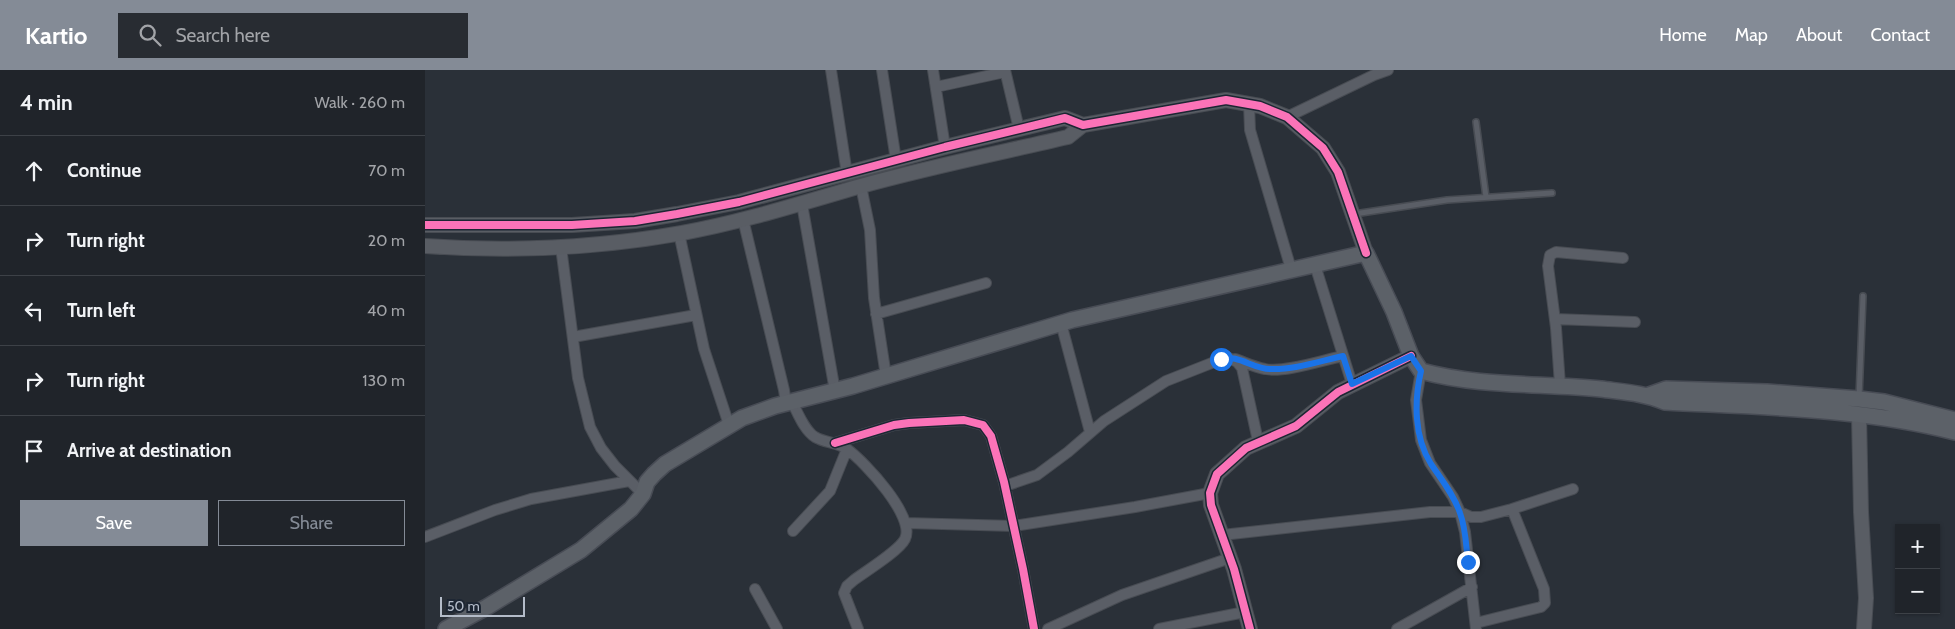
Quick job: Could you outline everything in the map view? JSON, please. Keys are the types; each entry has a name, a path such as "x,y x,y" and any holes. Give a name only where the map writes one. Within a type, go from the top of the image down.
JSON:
{"main road":[{"path":"446,629 487,607 581,550 625,514 643,494 647,482 665,464 742,418 1061,324 1366,253 1394,312 1411,356 1421,371 1466,381 1559,385 1649,395 1665,402 1859,415 1926,425 1955,432"},
{"path":"1649,395 1666,389 1767,392 1859,399 1891,404 1955,420"}],"street":[{"path":"831,70 847,174"},
{"path":"883,70 896,160"},
{"path":"933,70 945,147"},
{"path":"1287,117 1375,72 1388,70"},
{"path":"936,87 1005,71 1019,129"},
{"path":"425,246 456,248 561,246 679,234 802,204 861,186 1068,138 1083,125 1226,100 1259,106 1287,117 1323,148 1338,172 1366,253"},
{"path":"1249,104 1249,121 1252,135 1291,270"},
{"path":"425,224 572,225 635,221 739,202 945,147 1065,118 1083,125"},
{"path":"861,186 870,230 875,314 886,376"},
{"path":"802,204 835,391"},
{"path":"743,219 784,390 789,403 815,437 835,442 861,461 876,477 897,506 906,523 907,532 901,545 847,586 844,593 858,629"},
{"path":"679,234 711,374 729,425"},
{"path":"561,246 578,378 590,427 601,448 629,481 643,494"},
{"path":"1559,385 1555,319 1548,266 1550,255 1556,252 1623,258"},
{"path":"1315,265 1352,384"},
{"path":"875,314 985,283"},
{"path":"573,337 696,315"},
{"path":"1555,319 1635,322"},
{"path":"1061,324 1090,432"},
{"path":"1005,486 1037,475 1068,452 1104,421 1176,376 1221,359 1232,358 1273,370 1343,356"},
{"path":"1250,629 1230,558 1211,505 1210,492 1217,474 1245,448 1296,426 1327,400 1352,384 1411,356"},
{"path":"1232,358 1242,368 1258,442"},
{"path":"1421,371 1416,400 1421,440 1427,457 1453,497 1460,512 1465,532 1476,626 1541,607 1545,603 1543,589 1512,509"},
{"path":"1859,399 1861,512 1866,598 1864,629"},
{"path":"835,442 894,425 948,420 977,422 983,425 991,436 1005,486 1034,629"},
{"path":"793,531 830,491 847,449"},
{"path":"425,536 531,499 629,481"},
{"path":"1222,535 1420,513 1460,512 1471,517 1481,517 1573,489"},
{"path":"906,523 1014,526 1135,507 1210,492"},
{"path":"1052,628 1122,595 1230,558"},
{"path":"1397,629 1472,587"},
{"path":"755,589 777,629"},
{"path":"1159,629 1245,612"}],"lane":[{"path":"1477,122 1486,197"},
{"path":"1353,214 1415,204 1552,193"},
{"path":"1859,399 1863,296"}],"cycle path":[{"path":"425,225 572,225 635,221 739,202 945,147 1065,118 1083,125 1226,100 1260,106 1287,117 1323,148 1338,172 1366,253"},
{"path":"1250,629 1234,569 1211,505 1210,493 1217,474 1246,448 1296,426 1338,392 1411,356"},
{"path":"835,443 894,425 909,423 964,420 983,425 991,436 1004,482 1034,629"}],"route":[{"path":"1221,359 1232,358 1273,370 1343,356 1352,384 1411,356 1421,371 1416,400 1419,429 1424,451 1453,497 1460,512 1465,532 1468,562"}]}
